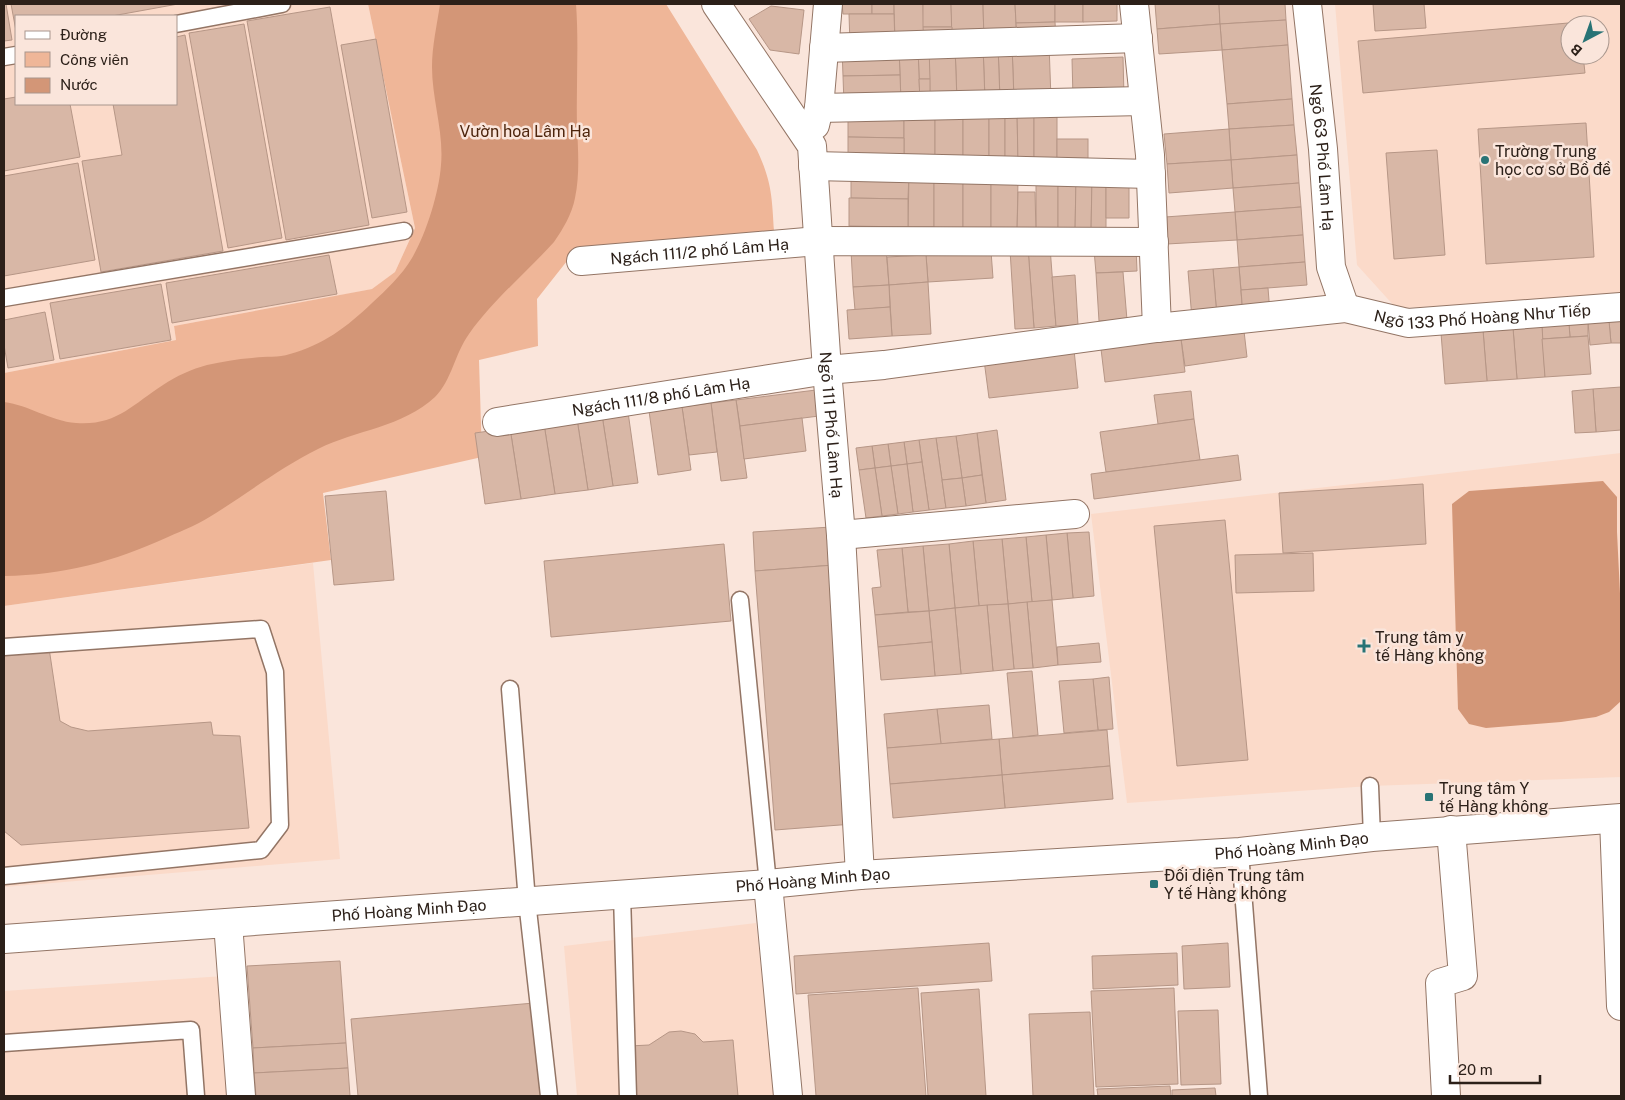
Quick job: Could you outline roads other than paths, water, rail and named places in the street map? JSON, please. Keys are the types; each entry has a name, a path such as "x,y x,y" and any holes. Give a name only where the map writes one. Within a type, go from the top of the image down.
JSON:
{"street":[{"path":"716,4 812,156"},
{"path":"812,156 819,108 828,4"},
{"path":"1134,4 1151,174 1157,328"},
{"name":"Ngõ 63 Phố Lâm Hạ","path":"1307,4 1322,149 1331,267 1345,308"},
{"path":"824,48 1138,38"},
{"path":"819,108 1144,101"},
{"path":"812,156 1151,174"},
{"name":"Ngõ 111 Phố Lâm Hạ","path":"812,156 841,535 860,875"},
{"name":"Ngách 111/2 phố Lâm Hạ","path":"581,261 818,241 1154,242"},
{"name":"Ngõ 133 Phố Hoàng Như Tiếp","path":"1157,328 1345,308 1408,323 1621,308"},
{"name":"Ngách 111/8 phố Lâm Hạ","path":"497,422 827,370 884,365 1157,328"},
{"path":"841,535 1075,514"},
{"path":"1618,819 1621,1006"},
{"name":"Phố Hoàng Minh Đạo","path":"4,939 622,895 860,875 1240,852 1451,830 1618,819"},
{"path":"1446,1096 1440,983 1463,976 1451,830"},
{"path":"768,884 788,1096"},
{"path":"228,923 241,1096"}],"lane":[{"path":"178,24 282,4"},
{"path":"4,298 404,232"},
{"path":"740,600 768,884"},
{"path":"4,647 261,629 275,672 280,825 261,850 4,876"},
{"path":"510,689 527,902 550,1096"},
{"path":"1370,786 1372,837"},
{"path":"1240,852 1259,1096"},
{"path":"622,895 628,1096"},
{"path":"4,1043 191,1030 196,1096"}],"water":[{"path":"440,4 576,4 578,180 572,210 554,242 478,322 464,341 450,375 441,390 435,397 409,415 318,449 204,520 128,554 68,570 4,576 4,402 22,406 66,422 90,423 113,418 168,382 207,365 257,357 285,355 313,346 353,320 383,293 404,270 412,258 427,225 440,176 441,140 432,67"},
{"path":"1603,481 1617,497 1621,614 1621,701 1609,712 1596,717 1486,728 1469,724 1458,709 1452,504 1469,491"}],"place":[{"name":"Trường Trung học cơ sở Bồ đề","path":"1485,160"},
{"name":"Trung tâm y tế Hàng không","path":"1364,646"},
{"name":"Trung tâm Y tế Hàng không","path":"1429,797"},
{"name":"Đối diện Trung tâm Y tế Hàng không","path":"1154,884"}],"park label":[{"name":"Vườn hoa Lâm Hạ","path":"525,131"}]}
